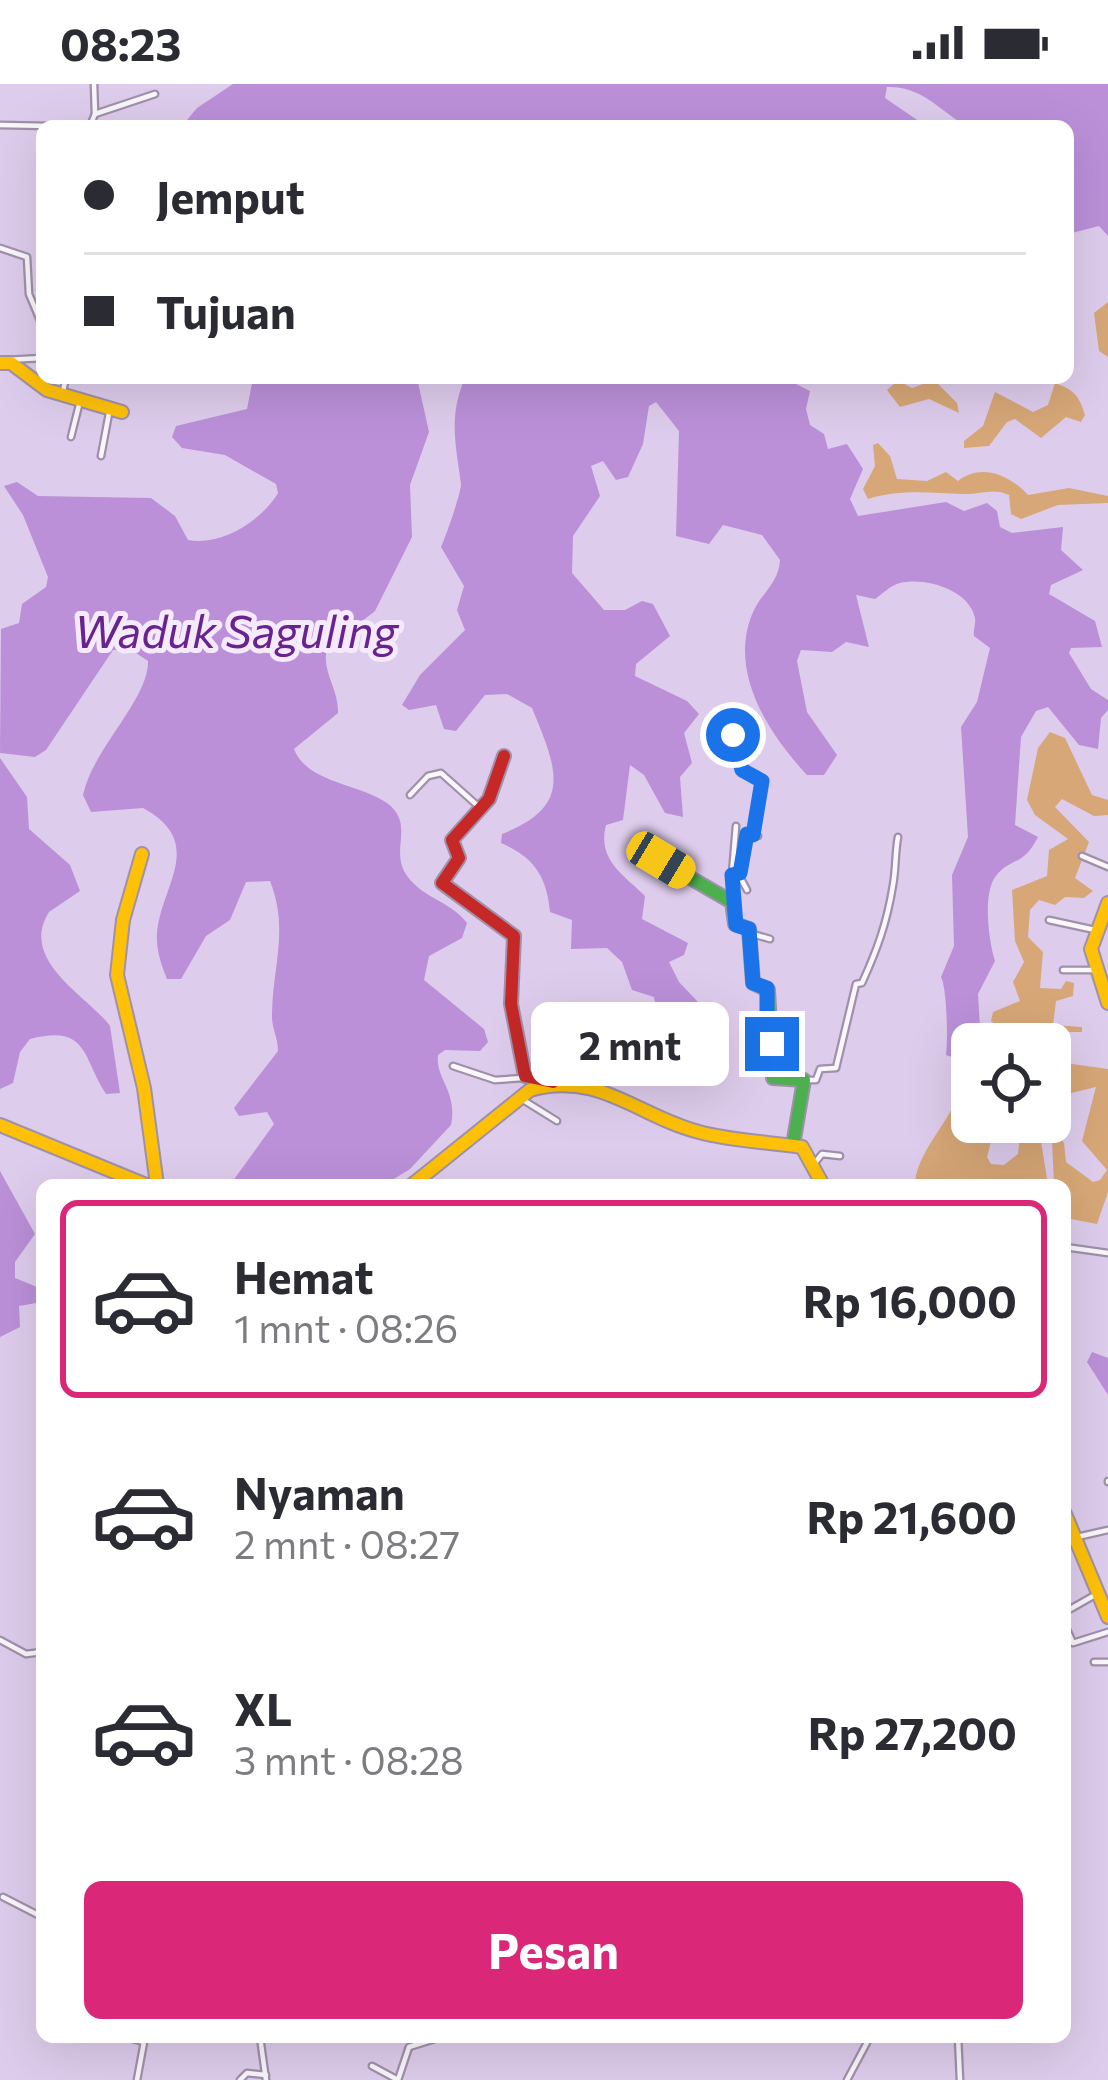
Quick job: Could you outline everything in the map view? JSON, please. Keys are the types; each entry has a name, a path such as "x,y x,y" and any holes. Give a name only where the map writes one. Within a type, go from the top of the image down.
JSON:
{"street":[{"path":"92,120 94,84"},
{"path":"95,114 155,94"},
{"path":"0,125 36,126"},
{"path":"0,248 27,257 28,291 36,310"},
{"path":"1,363 36,359"},
{"path":"1,363 36,381"},
{"path":"41,384 116,410 101,456"},
{"path":"62,395 65,384"},
{"path":"71,437 80,401"},
{"path":"733,735 742,770 761,780 753,835 735,875"},
{"path":"504,756 490,796 452,840 459,858 442,883 514,936 511,1004 526,1077"},
{"path":"410,796 428,776 441,773 480,808"},
{"path":"753,835 735,829 735,924 770,939"},
{"path":"749,933 753,983 768,990 773,1078 816,1080 820,1069 836,1068 856,984 862,983 882,944 878,939 891,898 898,837"},
{"path":"142,854 123,920 117,984 144,1088 156,1179"},
{"path":"1082,856 1108,867"},
{"path":"661,860 732,902"},
{"path":"735,875 747,890"},
{"path":"1108,902 1090,949 1108,1003"},
{"path":"1049,920 1095,930"},
{"path":"1063,970 1095,970"},
{"path":"453,1066 495,1080 526,1077 622,1096 693,1131 793,1144 805,1149 821,1179"},
{"path":"793,1144 804,1081"},
{"path":"419,1179 520,1098 554,1083"},
{"path":"520,1098 556,1121"},
{"path":"0,1125 131,1179"},
{"path":"814,1164 822,1154 840,1156"},
{"path":"1071,1248 1108,1253"},
{"path":"1071,1526 1095,1595 1108,1617"},
{"path":"1077,1537 1108,1530"},
{"path":"1071,1609 1095,1595"},
{"path":"1071,1638 1073,1643 1108,1632"},
{"path":"0,1640 26,1654 36,1653"},
{"path":"1094,1662 1108,1662"},
{"path":"3,1897 36,1914"},
{"path":"137,2080 144,2043"},
{"path":"240,2080 247,2073 266,2078 261,2043"},
{"path":"372,2066 398,2080 409,2048 424,2043"},
{"path":"847,2080 867,2043"},
{"path":"958,2043 959,2080"}],"shaded area":[{"path":"1108,302 1108,357 1099,351 1094,313"},
{"path":"894,384 912,388 938,384 957,403 959,413 929,399 900,407 887,390"},
{"path":"1057,384 1078,398 1085,415 1081,422 1066,417 1041,438 1015,419 1007,422 989,446 964,448 964,441 983,426 995,392 1033,412 1048,405"},
{"path":"878,443 890,456 897,479 927,481 946,472 958,481 976,473 994,473 1028,495 1069,488 1108,496 1108,503 1058,505 1021,519 1011,514 1009,495 997,492 903,493 868,499 863,489 875,466 873,445"},
{"path":"1050,732 1065,738 1092,795 1108,800 1108,815 1094,816 1062,799 1055,807 1089,842 1075,878 1093,891 1084,898 1065,897 1055,905 1039,900 1030,910 1028,937 1043,952 1040,988 1061,989 1066,981 1074,983 1073,996 1056,1001 1053,1023 994,1023 993,1012 1020,1001 1013,982 1024,962 1015,941 1012,890 1047,876 1049,850 1068,839 1035,815 1027,800 1038,748"},
{"path":"1071,1063 1108,1069 1108,1192 1097,1224 1071,1219 1071,1179 1054,1179 1052,1143 1064,1143 1066,1162 1093,1182 1100,1180 1107,1170 1082,1141 1096,1087 1071,1093"},
{"path":"951,1110 951,1143 991,1143 987,1157 991,1164 1004,1165 1018,1154 1019,1143 1041,1143 1047,1179 916,1179"}],"water":[{"path":"233,84 1108,84 1108,236 1099,226 1074,232 1074,120 957,120 925,97 901,88 887,87 885,98 917,120 187,120"},
{"name":"Waduk Saguling","path":"252,384 418,384 429,432 410,485 412,537 375,611 327,649 326,665 338,713 294,749 321,776 375,796 395,811 404,871 467,923 462,938 429,956 424,980 484,1029 488,1042 480,1051 445,1050 438,1055 452,1103 451,1125 410,1169 394,1179 234,1179 274,1124 267,1112 239,1116 234,1108 278,1051 272,1018 278,947 276,898 270,881 246,882 230,920 206,936 181,979 167,979 157,933 176,866 173,836 143,808 91,812 83,795 97,760 140,692 148,661 130,649 113,650 46,750 35,757 0,753 1,629 19,623 22,604 46,587 48,577 23,515 4,486 17,482 38,496 151,498 175,516 188,540 227,535 262,513 278,493 276,484 225,455 182,448 172,437 176,426 247,409"},
{"name":"Waduk Saguling","path":"463,384 796,384 810,391 806,409 810,425 824,434 828,449 847,444 863,469 850,499 858,516 946,502 964,511 987,503 997,511 1000,527 1012,533 1063,527 1061,550 1083,570 1051,585 1049,594 1095,621 1102,647 1071,648 1069,653 1091,689 1108,700 1108,710 1101,718 1098,749 1079,745 1048,707 1036,711 1021,737 1015,825 1038,837 992,884 988,918 995,961 978,994 980,1023 951,1023 951,1057 946,1055 941,977 954,946 952,875 968,837 961,727 977,702 990,648 974,636 971,608 944,587 900,583 875,599 856,595 869,647 846,642 832,652 801,650 797,661 807,712 837,755 824,775 807,775 766,721 748,678 745,655 754,610 774,581 780,560 762,535 723,525 709,544 676,536 679,431 656,402 649,406 643,444 628,477 616,480 603,461 591,466 600,496 573,536 572,573 604,610 625,610 642,601 653,604 670,636 636,664 635,676 687,701 699,714 684,733 692,763 680,777 683,817 665,813 644,775 630,765 623,820 606,825 604,837 614,865 645,896 642,919 688,943 684,955 669,962 679,982 698,1002 682,1014 684,1055 665,1059 654,997 632,990 622,962 607,948 571,949 572,920 550,912 537,870 501,843 502,834 541,811 550,798 552,767 532,708 507,694 485,695 456,731 444,729 436,705 409,710 402,705 420,675 465,630 457,610 464,586 441,547 461,488 455,418"},
{"name":"Waduk Saguling","path":"0,758 27,797 29,829 70,865 80,891 49,912 42,946 60,976 110,1026 120,1093 106,1094 81,1047 63,1036 30,1039 20,1052 13,1083 0,1089"},
{"path":"0,1171 35,1234 15,1262 15,1278 36,1287 36,1303 19,1306 20,1327 0,1337"},
{"path":"1092,1352 1108,1358 1108,1395 1087,1362"}],"traffic: fast":[{"path":"661,861 732,902 735,924 749,929 753,983 768,990 773,1078 804,1080 793,1145"}],"traffic: slow":[{"path":"0,363 11,363 36,382"},
{"path":"39,384 122,412"},
{"path":"142,854 123,920 117,975 144,1088 156,1179"},
{"path":"1108,903 1091,949 1108,1003"},
{"path":"419,1179 530,1090 554,1085 598,1091 699,1132 802,1147 820,1179"},
{"path":"0,1125 131,1179"},
{"path":"1071,1528 1108,1617"}],"traffic: jam":[{"path":"504,756 489,799 452,840 459,858 442,883 514,936 511,1004 525,1076 553,1082"}],"route":[{"path":"733,735 742,770 762,781 753,835 747,834 740,873 732,875 732,902 736,925 749,929 753,983 767,988 767,1041 772,1044"}]}
